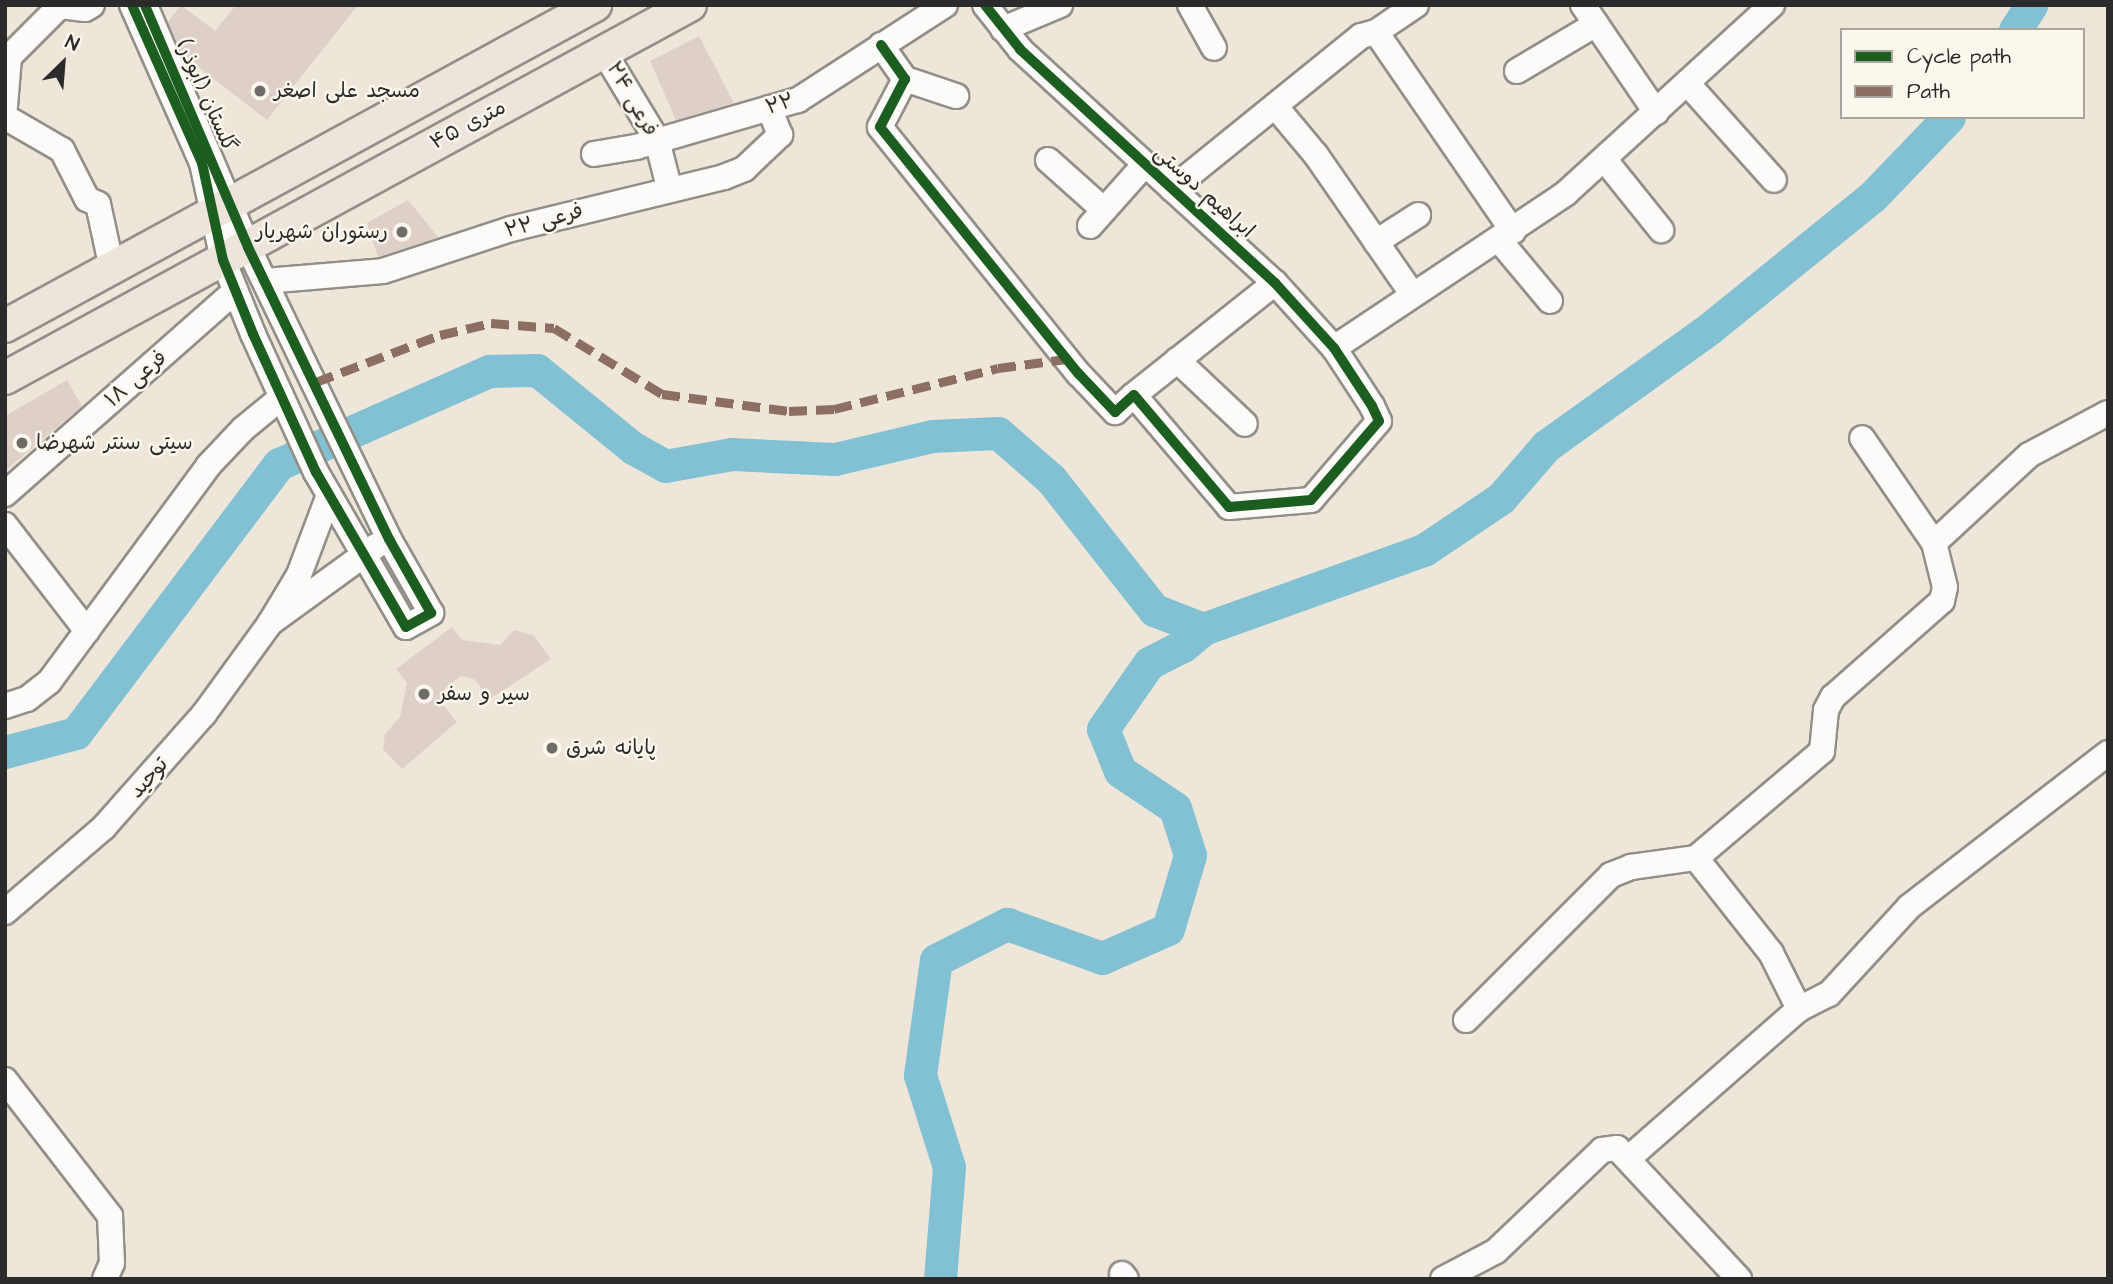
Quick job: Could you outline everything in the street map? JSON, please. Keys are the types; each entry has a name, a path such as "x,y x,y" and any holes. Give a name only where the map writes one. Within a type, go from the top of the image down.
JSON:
{"main road":[{"name":"۴۵ متری","path":"5,326 112,269 221,206 595,5"},
{"name":"۴۵ متری","path":"5,378 690,5"}],"street":[{"path":"5,106 9,57 60,6 85,9 92,5"},
{"name":"گلستان (ابوذر)","path":"132,5 221,206"},
{"name":"گلستان (ابوذر)","path":"145,5 221,206"},
{"name":"۲۲","path":"594,154 657,140 798,100 945,5"},
{"name":"ابراهیم دوستی","path":"985,5 1003,29 1275,283 1334,348 1379,421 1311,500 1230,507 1134,395"},
{"path":"1003,29 1060,5"},
{"path":"1190,5 1214,48"},
{"path":"1334,348 1506,236 1605,160 1772,5"},
{"path":"1172,189 1361,36 1376,32 1403,9"},
{"path":"1517,71 1589,15 1656,111"},
{"path":"1376,32 1550,301"},
{"path":"881,45 905,79 956,96"},
{"name":"فرعی ۲۴","path":"604,52 657,140 669,187"},
{"path":"905,79 880,127 1077,373 1115,412 1275,283"},
{"path":"1687,83 1774,180"},
{"path":"1275,106 1316,155 1413,295"},
{"name":"فرعی ۲۲","path":"265,281 408,265 511,229 744,169 780,135 769,108"},
{"path":"5,117 62,150 87,199 98,204 112,269"},
{"path":"1048,160 1097,218 1145,164"},
{"path":"1605,160 1661,230"},
{"path":"221,206 236,254 236,291 282,397 316,472 406,627 431,613 389,539 265,281 236,254"},
{"path":"1376,243 1418,215"},
{"name":"فرعی ۱۸","path":"5,494 236,291"},
{"path":"1177,360 1245,424"},
{"path":"5,706 27,699 49,681 208,466 243,429 282,397"},
{"path":"1934,543 2029,455 2108,414"},
{"path":"1466,1020 1611,875 1631,867 1696,858 1822,751 1826,710 1833,698 1942,601 1945,587 1934,543 1862,438"},
{"path":"270,623 299,575 329,495"},
{"path":"5,525 87,631"},
{"path":"270,623 363,553 389,539"},
{"name":"توحید","path":"5,912 113,818 204,714 270,623"},
{"path":"1630,1157 1799,1009 1829,994 1909,907 2108,753"},
{"path":"1696,858 1772,953 1799,1009"},
{"path":"5,1080 110,1216 112,1263 105,1279"},
{"path":"1443,1279 1496,1251 1602,1150 1617,1148 1630,1157 1739,1279"}],"building":[{"name":"مسجد علی اصغر","path":"181,5 215,31 236,5 358,5 267,120 187,58 185,61 168,22"},
{"path":"699,36 734,103 676,120 650,61"},
{"name":"رستوران شهریار","path":"408,200 438,237 378,257 367,223"},
{"name":"سیتی سنتر شهرضا","path":"67,380 82,406 5,471 5,416"},
{"name":"سیر و سفر","path":"452,627 462,640 500,645 514,630 534,636 551,659 490,699 474,679 461,676 445,688 441,702 457,722 402,769 383,749 385,734 400,717 407,683 396,669"}],"waterway":[{"path":"2016,28 2031,5"},
{"path":"5,752 76,733 279,464 489,371 537,370 633,448 665,466 732,454 835,459 932,436 998,433 1051,479 1154,610 1203,629 1424,550 1501,498 1546,446 1710,328 1872,197 1947,119"},
{"path":"940,1279 949,1167 920,1075 936,960 1007,924 1102,958 1168,929 1190,855 1175,808 1120,771 1103,729 1149,663 1183,646 1203,629"}],"marked path":[{"path":"316,382 440,335 491,323 554,328 662,394 789,411 834,409 998,368 1066,359"}],"cycle path":[{"path":"132,5 202,163 223,260 253,334 316,472 406,627 431,613 389,539 248,247 145,5"},
{"path":"881,45 905,79 880,127 1078,373 1115,412 1134,395 1229,507 1311,500 1379,421 1334,348 1275,283 1020,49 985,5"}],"place":[{"name":"مسجد علی اصغر","path":"260,91"},
{"name":"رستوران شهریار","path":"402,232"},
{"name":"سیتی سنتر شهرضا","path":"22,443"},
{"name":"سیر و سفر","path":"424,694"},
{"name":"پایانه شرق","path":"552,748"}]}
